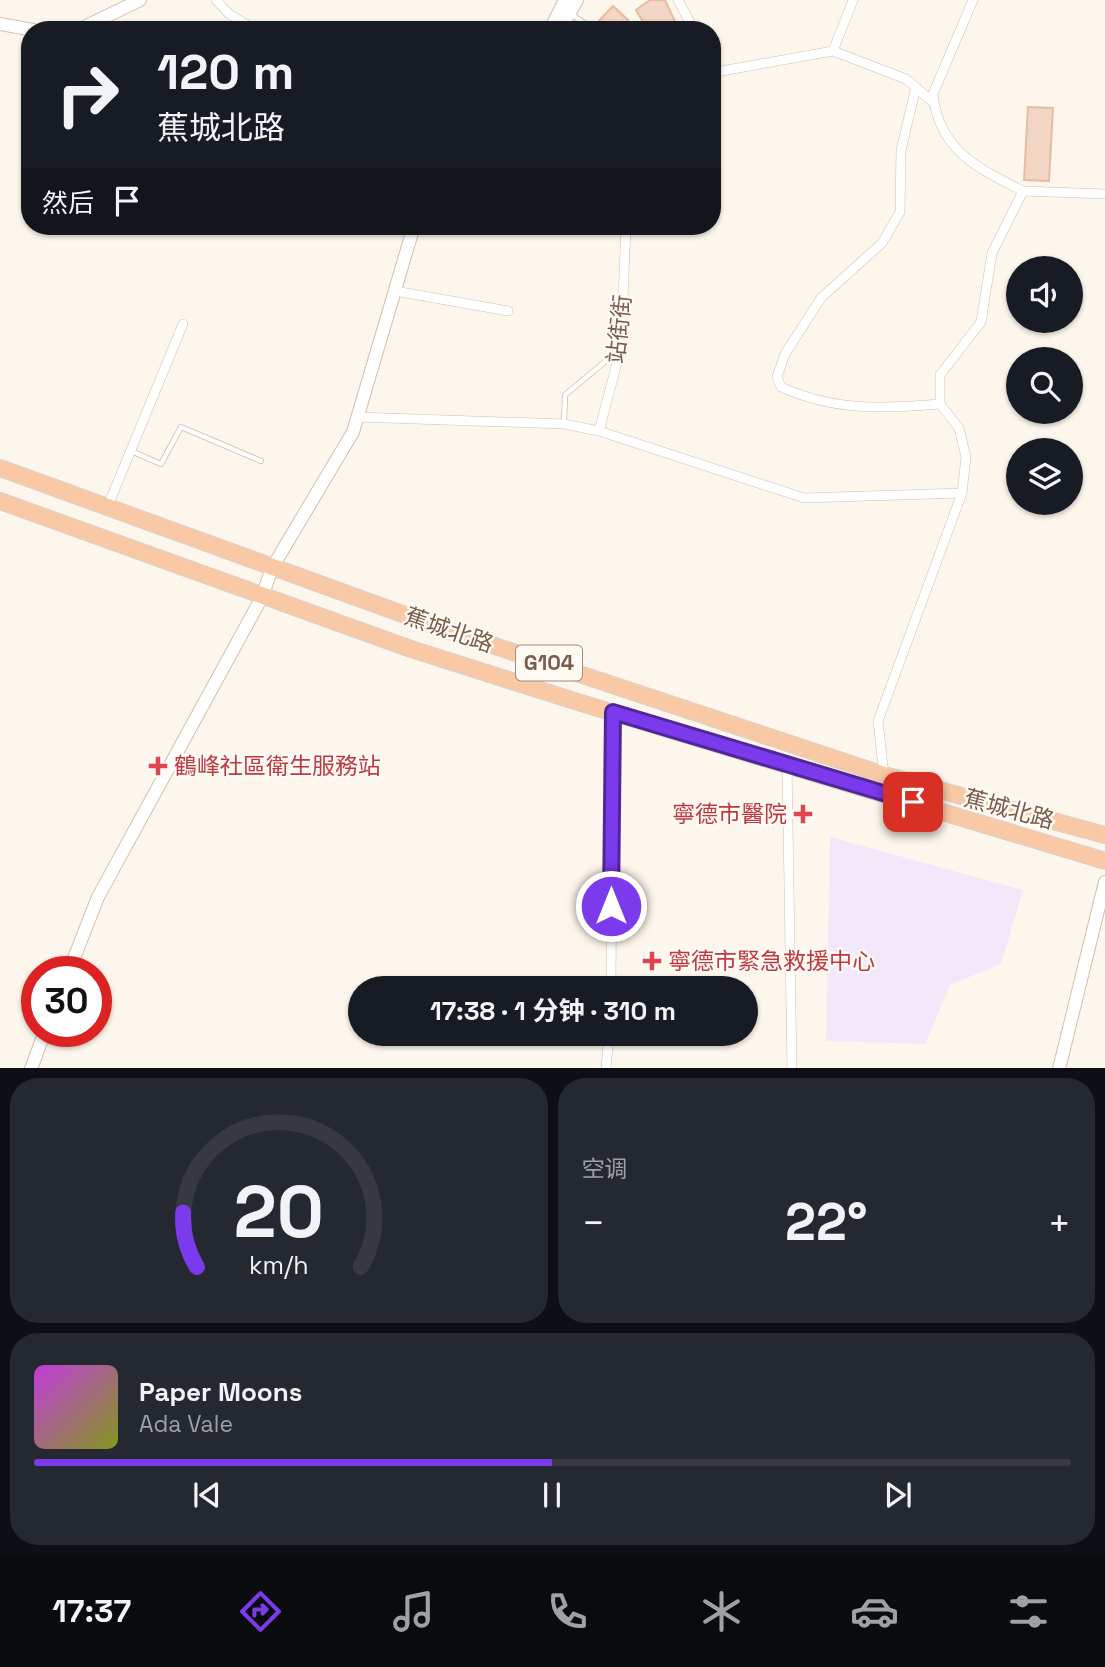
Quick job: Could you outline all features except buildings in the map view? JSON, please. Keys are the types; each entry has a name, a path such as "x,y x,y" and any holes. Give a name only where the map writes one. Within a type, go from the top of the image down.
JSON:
{"highway":[{"name":"蕉城北路","path":"0,468 441,628 884,775 1105,835"},
{"name":"蕉城北路","path":"0,501 411,649 1101,860"}],"street":[{"path":"97,21 140,0"},
{"path":"216,0 229,14 241,21"},
{"path":"556,21 567,6 576,0"},
{"path":"678,0 687,21"},
{"path":"833,51 853,0"},
{"path":"974,0 933,94 940,123 955,148 977,168 1023,191 1105,194"},
{"path":"0,24 21,28"},
{"path":"721,71 833,51 906,79 934,103"},
{"path":"916,87 901,150 900,212 882,243 821,298 785,354 777,377 781,387 806,398 851,406 887,409 940,404"},
{"path":"884,775 878,721 962,494 966,457 959,428 940,404 940,375 981,322 992,253 1023,191"},
{"path":"75,956 98,897 262,597 272,568 353,432 411,235"},
{"name":"站街街","path":"599,431 621,348 626,235"},
{"path":"395,291 508,311"},
{"path":"107,508 183,324"},
{"path":"358,417 564,424 599,431 804,498 962,494"},
{"path":"611,976 613,712"},
{"path":"787,765 792,1068"},
{"path":"1059,1068 1105,882"},
{"path":"606,1068 608,1046"},
{"path":"31,1068 39,1047"}],"lane":[{"path":"567,6 583,21"},
{"path":"564,424 565,395 621,348"},
{"path":"130,451 161,464 181,427 261,461"}],"shaded area":[{"path":"830,837 1023,890 1001,964 950,985 925,1044 826,1041"}],"place":[{"name":"鶴峰社區衛生服務站","path":"158,766"},
{"name":"寧德市醫院","path":"803,814"},
{"name":"寧德市緊急救援中心","path":"652,961"}],"route":[{"path":"611,906 613,712 913,802"}]}
